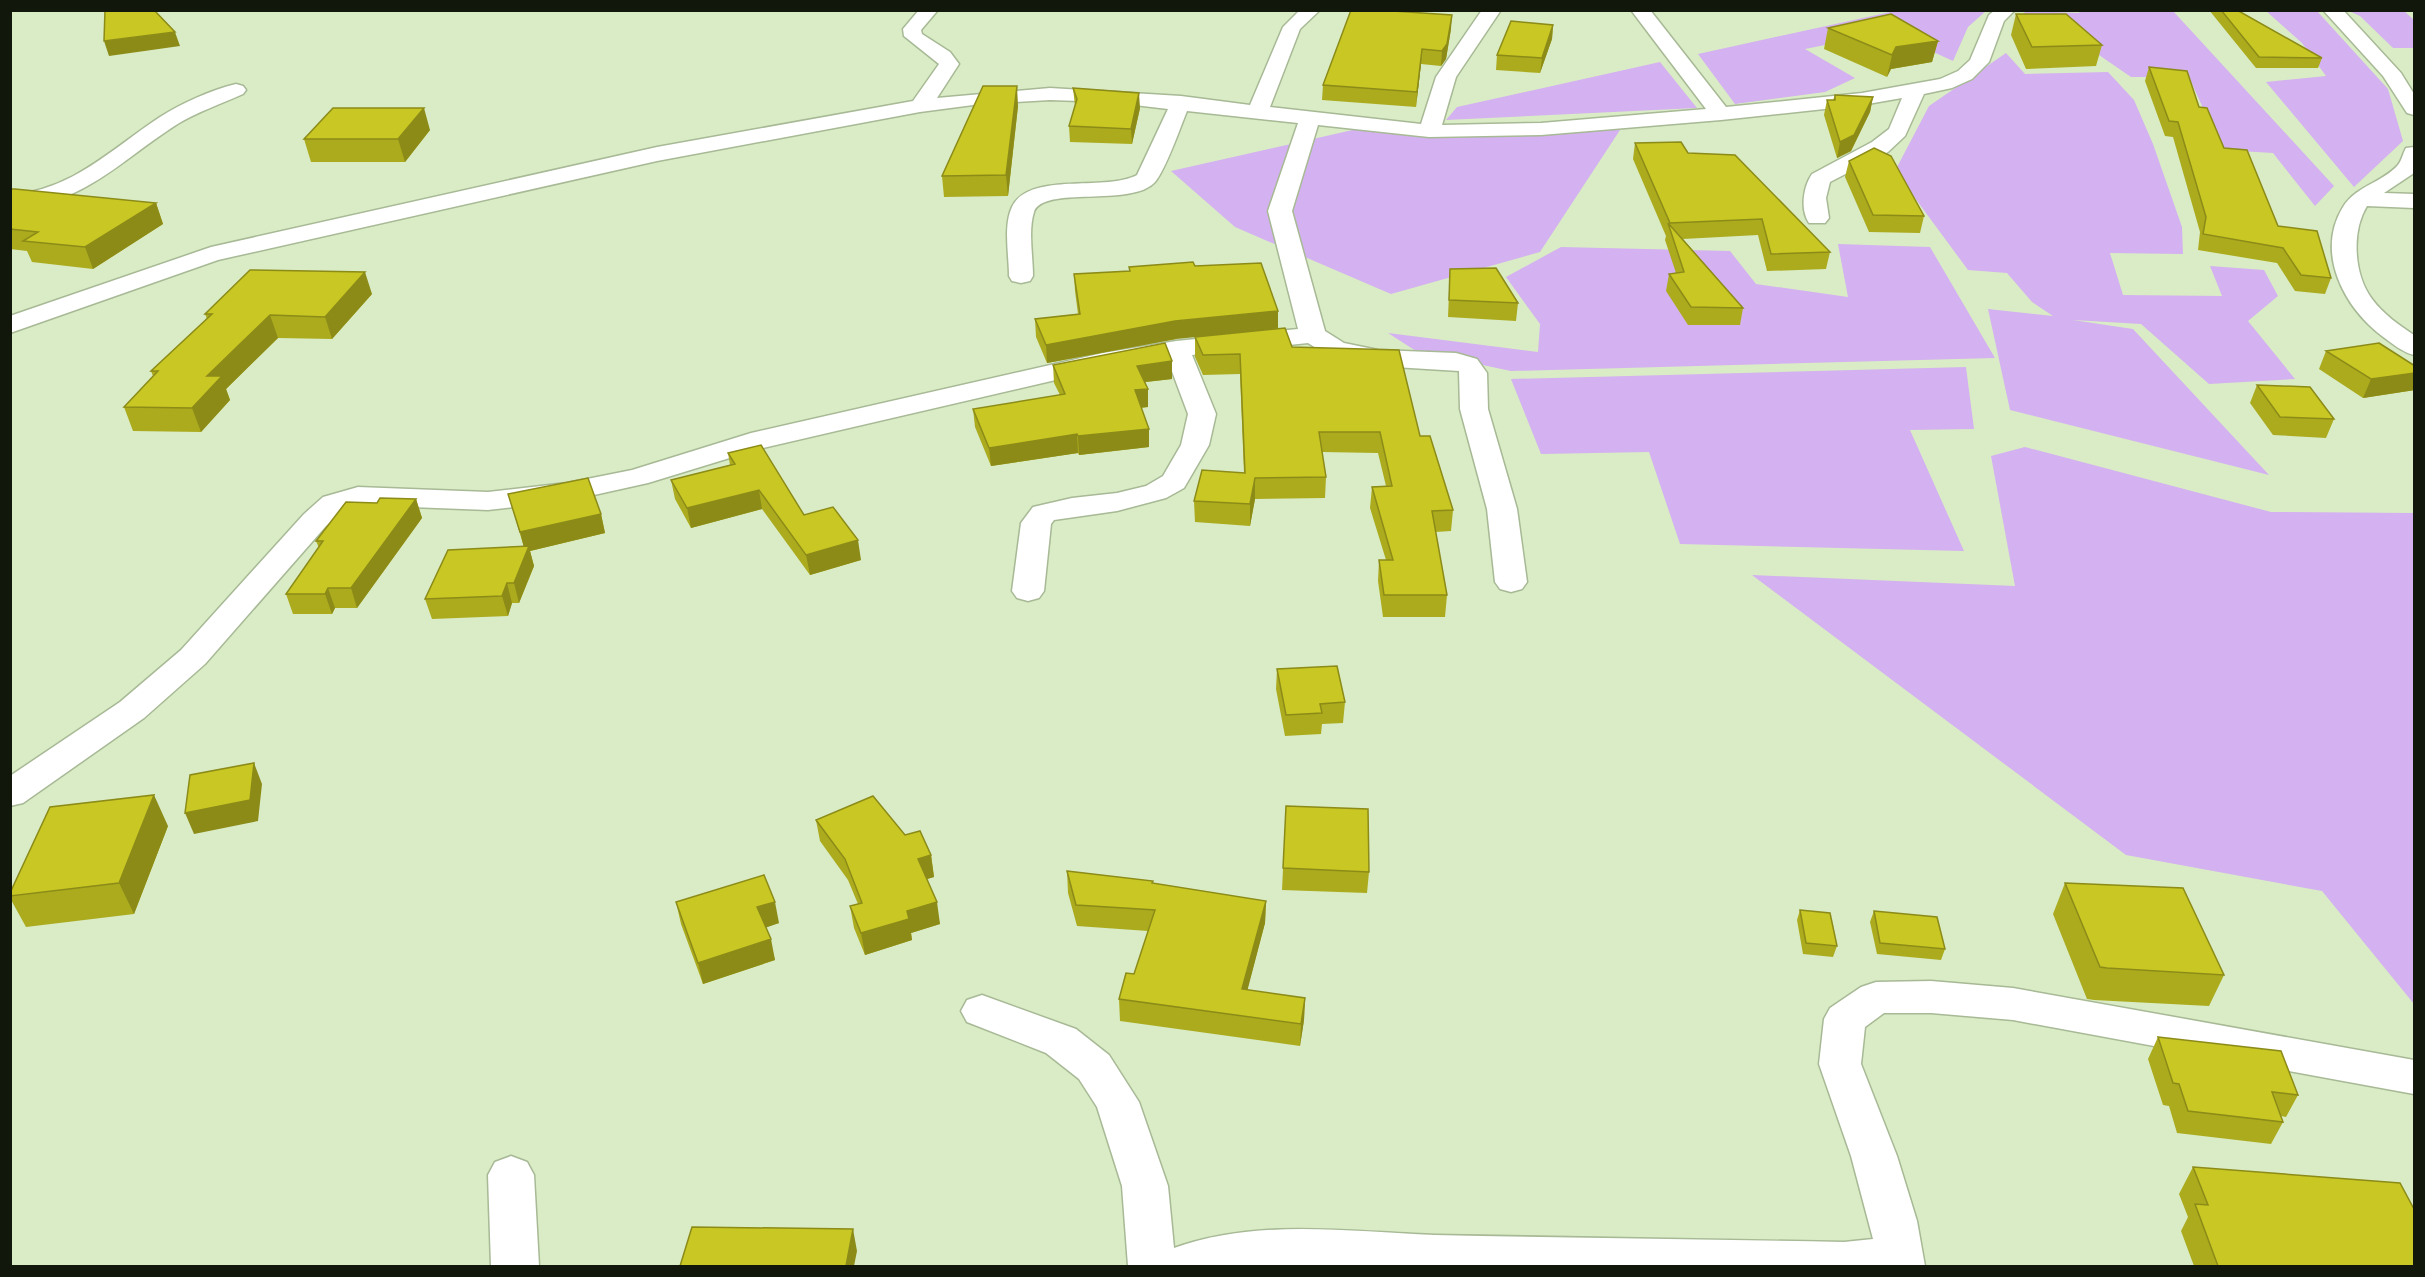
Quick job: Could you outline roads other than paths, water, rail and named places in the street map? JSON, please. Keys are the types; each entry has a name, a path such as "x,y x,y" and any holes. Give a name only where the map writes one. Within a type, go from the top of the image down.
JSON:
{"street":[{"path":"920,105 937,85 948,64 944,56 914,36 912,29 929,10"},
{"path":"1258,112 1292,27 1311,10"},
{"path":"1429,131 1446,77 1492,10"},
{"path":"1640,10 1721,114"},
{"path":"10,325 211,254 657,154 920,105 1050,94 1109,96 1181,102 1429,131 1541,129 1721,114 1851,100 1945,84 1965,75 1979,62 1996,19 2006,10"},
{"path":"2332,10 2391,73 2415,110"},
{"path":"10,202 29,202 68,191 171,119 236,90"},
{"path":"1817,218 1815,198 1820,179 1880,147 1898,132 1915,90"},
{"path":"1021,276 1023,209 1029,199 1042,194 1117,191 1137,187 1146,179 1181,102"},
{"path":"1310,118 1280,211 1313,335"},
{"path":"2415,153 2413,163 2398,177 2361,199 2352,210 2346,233 2345,262 2350,285 2380,324 2415,347"},
{"path":"2361,199 2415,201"},
{"path":"10,794 132,710 194,657 315,520 334,503 358,496 488,501 567,492 638,477 751,442 1103,361 1176,349 1313,335 1336,349 1378,358 1456,361 1468,365 1474,373 1474,409 1502,509 1512,582"},
{"path":"1028,591 1036,523 1044,513 1117,502 1156,492 1174,482 1195,445 1202,414 1176,349"},
{"path":"1182,1266 1213,1256 1272,1247 1417,1254 1832,1263 1900,1261 1894,1221 1874,1156 1840,1064 1845,1019 1876,998 1931,997 2013,1004 2415,1077"},
{"path":"982,1011 1061,1041 1094,1067 1117,1102 1145,1186 1152,1266"},
{"path":"511,1175 514,1266"}]}
